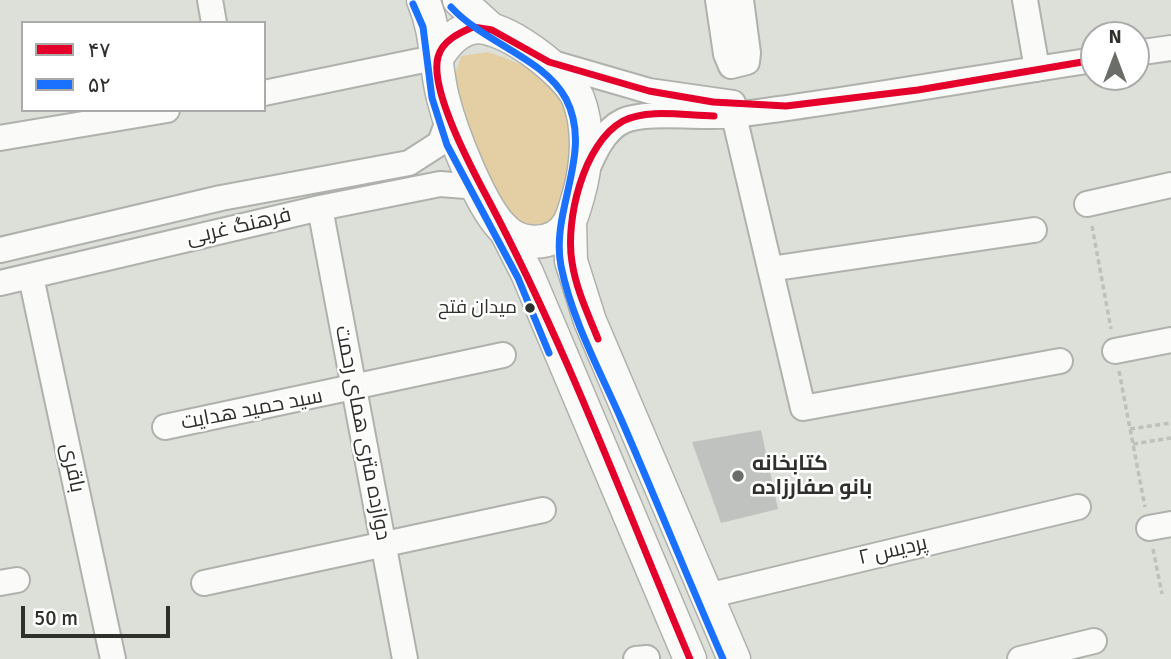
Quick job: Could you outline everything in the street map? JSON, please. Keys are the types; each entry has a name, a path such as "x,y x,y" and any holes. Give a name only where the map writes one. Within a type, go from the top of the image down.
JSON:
{"main road":[{"path":"460,0 492,30 549,62 568,80 578,99 586,149 584,175 570,222 565,230 552,238 535,242 519,239 505,230"},
{"path":"423,1 433,24 428,60 449,118 479,187 527,273 690,659"},
{"path":"428,60 445,44 473,27 492,30"},
{"path":"570,222 571,261 590,321 734,659"}],"street":[{"path":"210,0 214,21"},
{"path":"718,0 737,54 741,0"},
{"path":"1024,0 1037,69"},
{"path":"1150,52 1171,48"},
{"path":"266,93 428,60"},
{"path":"549,62 649,91 712,102 786,106"},
{"path":"584,175 597,147 624,121 645,117 734,116 786,106 918,90 1080,62"},
{"path":"0,138 155,112"},
{"path":"734,116 803,408 1060,361"},
{"name":"فرهنگ غربی","path":"0,250 221,198 409,163 439,142 449,118"},
{"name":"فرهنگ غربی","path":"0,283 320,208 439,184 479,187"},
{"path":"1087,204 1171,185"},
{"name":"دوازده متری همای رحمت","path":"320,208 405,659"},
{"path":"770,269 1034,230"},
{"name":"باقری","path":"31,277 113,659"},
{"path":"1115,351 1171,340"},
{"name":"سید حمید هدایت","path":"165,427 354,389 503,355"},
{"name":"پردیس ۲","path":"707,596 1078,507"},
{"path":"204,583 383,547 544,510"},
{"path":"1020,659 1094,641"}],"path":[{"path":"1087,204 1133,444 1160,526 1161,594"},
{"path":"1130,429 1171,423"},
{"path":"1133,444 1171,438"}],"shaded area":[{"path":"488,52 543,77 565,97 573,110 577,132 557,226 520,227 499,210 450,91 461,56"}],"building":[{"name":"کتابخانه بانو صفارزاده","path":"761,430 778,509 721,523 692,442"}],"transit line":[{"name":"۵۲","path":"413,4 423,27 432,98 447,145 518,278 549,353"},
{"name":"۵۲","path":"451,7 480,31 543,72 566,99 573,119 575,140 574,161 559,245 566,286 587,344 723,659"},
{"name":"۴۷","path":"690,659 570,370 454,130 440,89 437,71 438,57 443,46 473,27 492,30 549,62 649,91 713,102 786,106 918,90 1080,62"},
{"name":"۴۷","path":"598,339 576,282 572,262 571,226 587,164 609,132 633,117 656,114 714,116"}],"place":[{"name":"میدان فتح","path":"530,308"},
{"name":"کتابخانه بانو صفارزاده","path":"738,476"}]}
